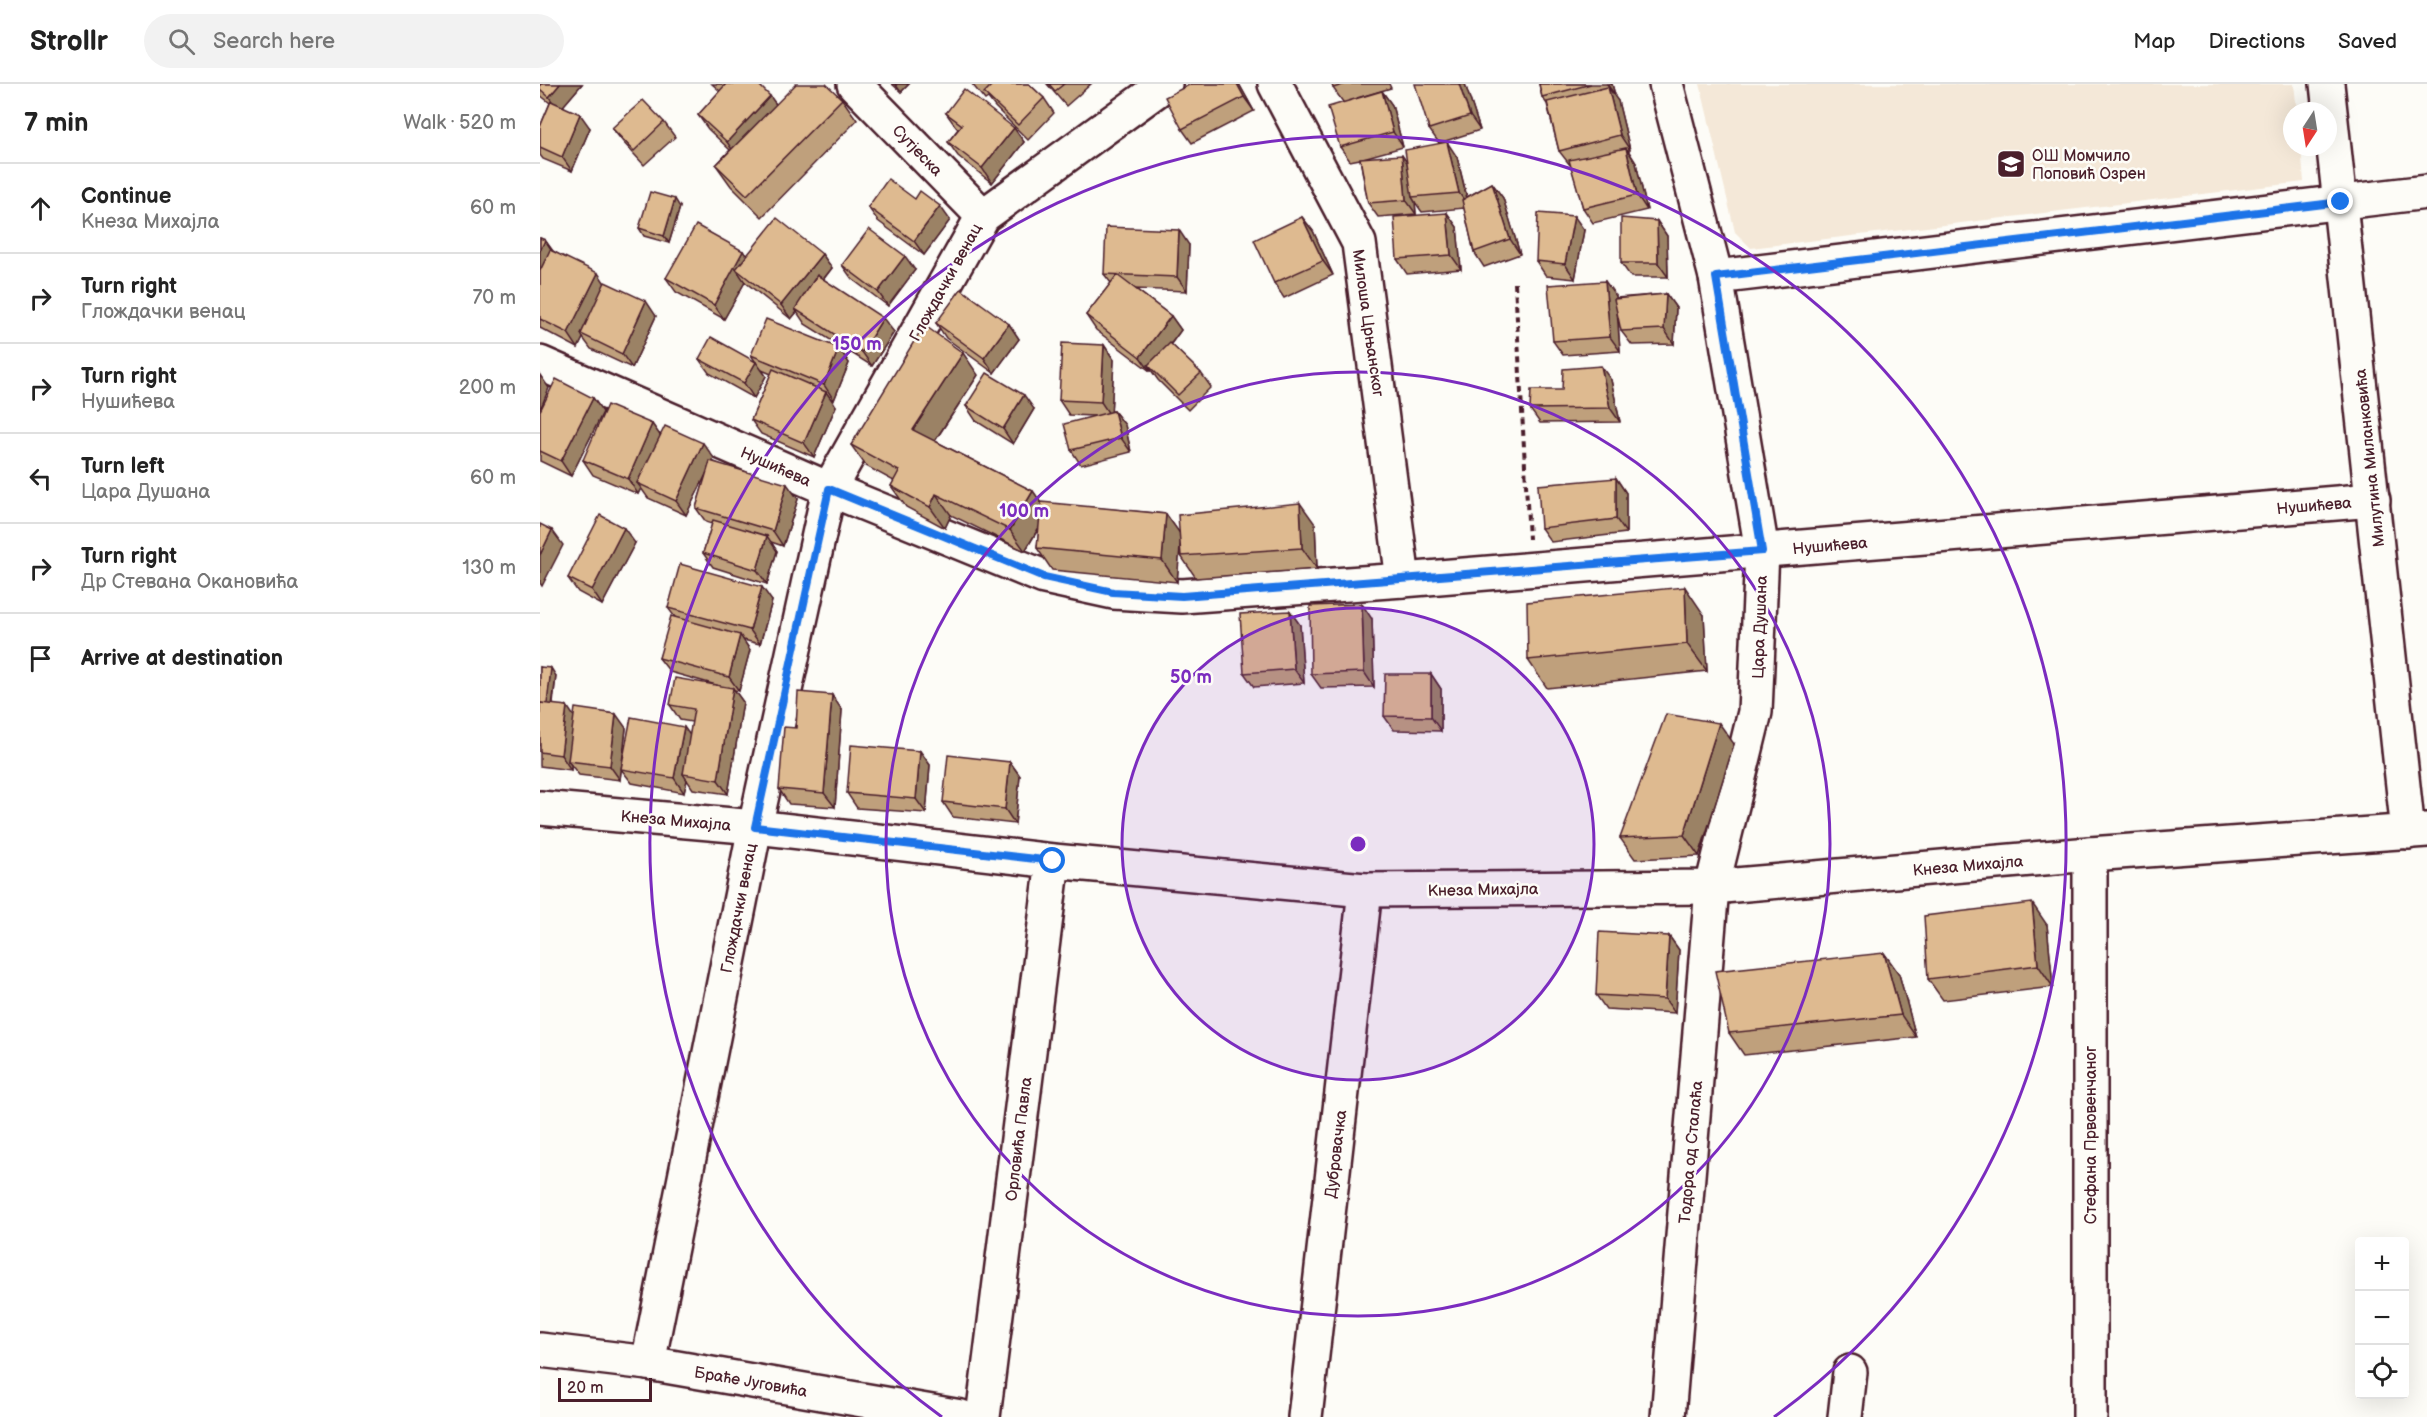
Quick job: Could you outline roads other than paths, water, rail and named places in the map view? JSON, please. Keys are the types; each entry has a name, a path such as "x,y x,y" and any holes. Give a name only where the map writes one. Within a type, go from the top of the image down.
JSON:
{"street":[{"name":"Сутјеска","path":"854,84 983,216"},
{"name":"Глождачки венац","path":"648,1363 755,827 829,489 983,216 1166,84"},
{"name":"Милоша Црњанског","path":"1275,84 1359,243 1403,580"},
{"name":"Цара Душана","path":"1666,84 1716,277 1762,551 1755,712 1712,887"},
{"name":"Милутина Миланковића","path":"2327,84 2373,500 2417,831"},
{"path":"1716,277 2427,192"},
{"name":"Нушићева","path":"540,363 829,489 1044,577 1113,592 1182,596 1403,580 2373,500"},
{"name":"Кнеза Михајла","path":"540,808 755,827 1053,861 1365,890 1712,887 2090,854 2417,831"},
{"name":"Стефана Првовенчаног","path":"2090,854 2090,1417"},
{"name":"Орловића Павла","path":"983,1417 1053,861"},
{"name":"Тодора од Сталаћа","path":"1668,1417 1712,887"},
{"name":"Дубровачка","path":"1305,1417 1365,890"},
{"name":"Браће Југовића","path":"540,1350 648,1363 961,1417"},
{"path":"1845,1417 1850,1372"}],"place":[{"name":"ОШ Момчило Поповић Озрен","path":"2011,164"}]}
